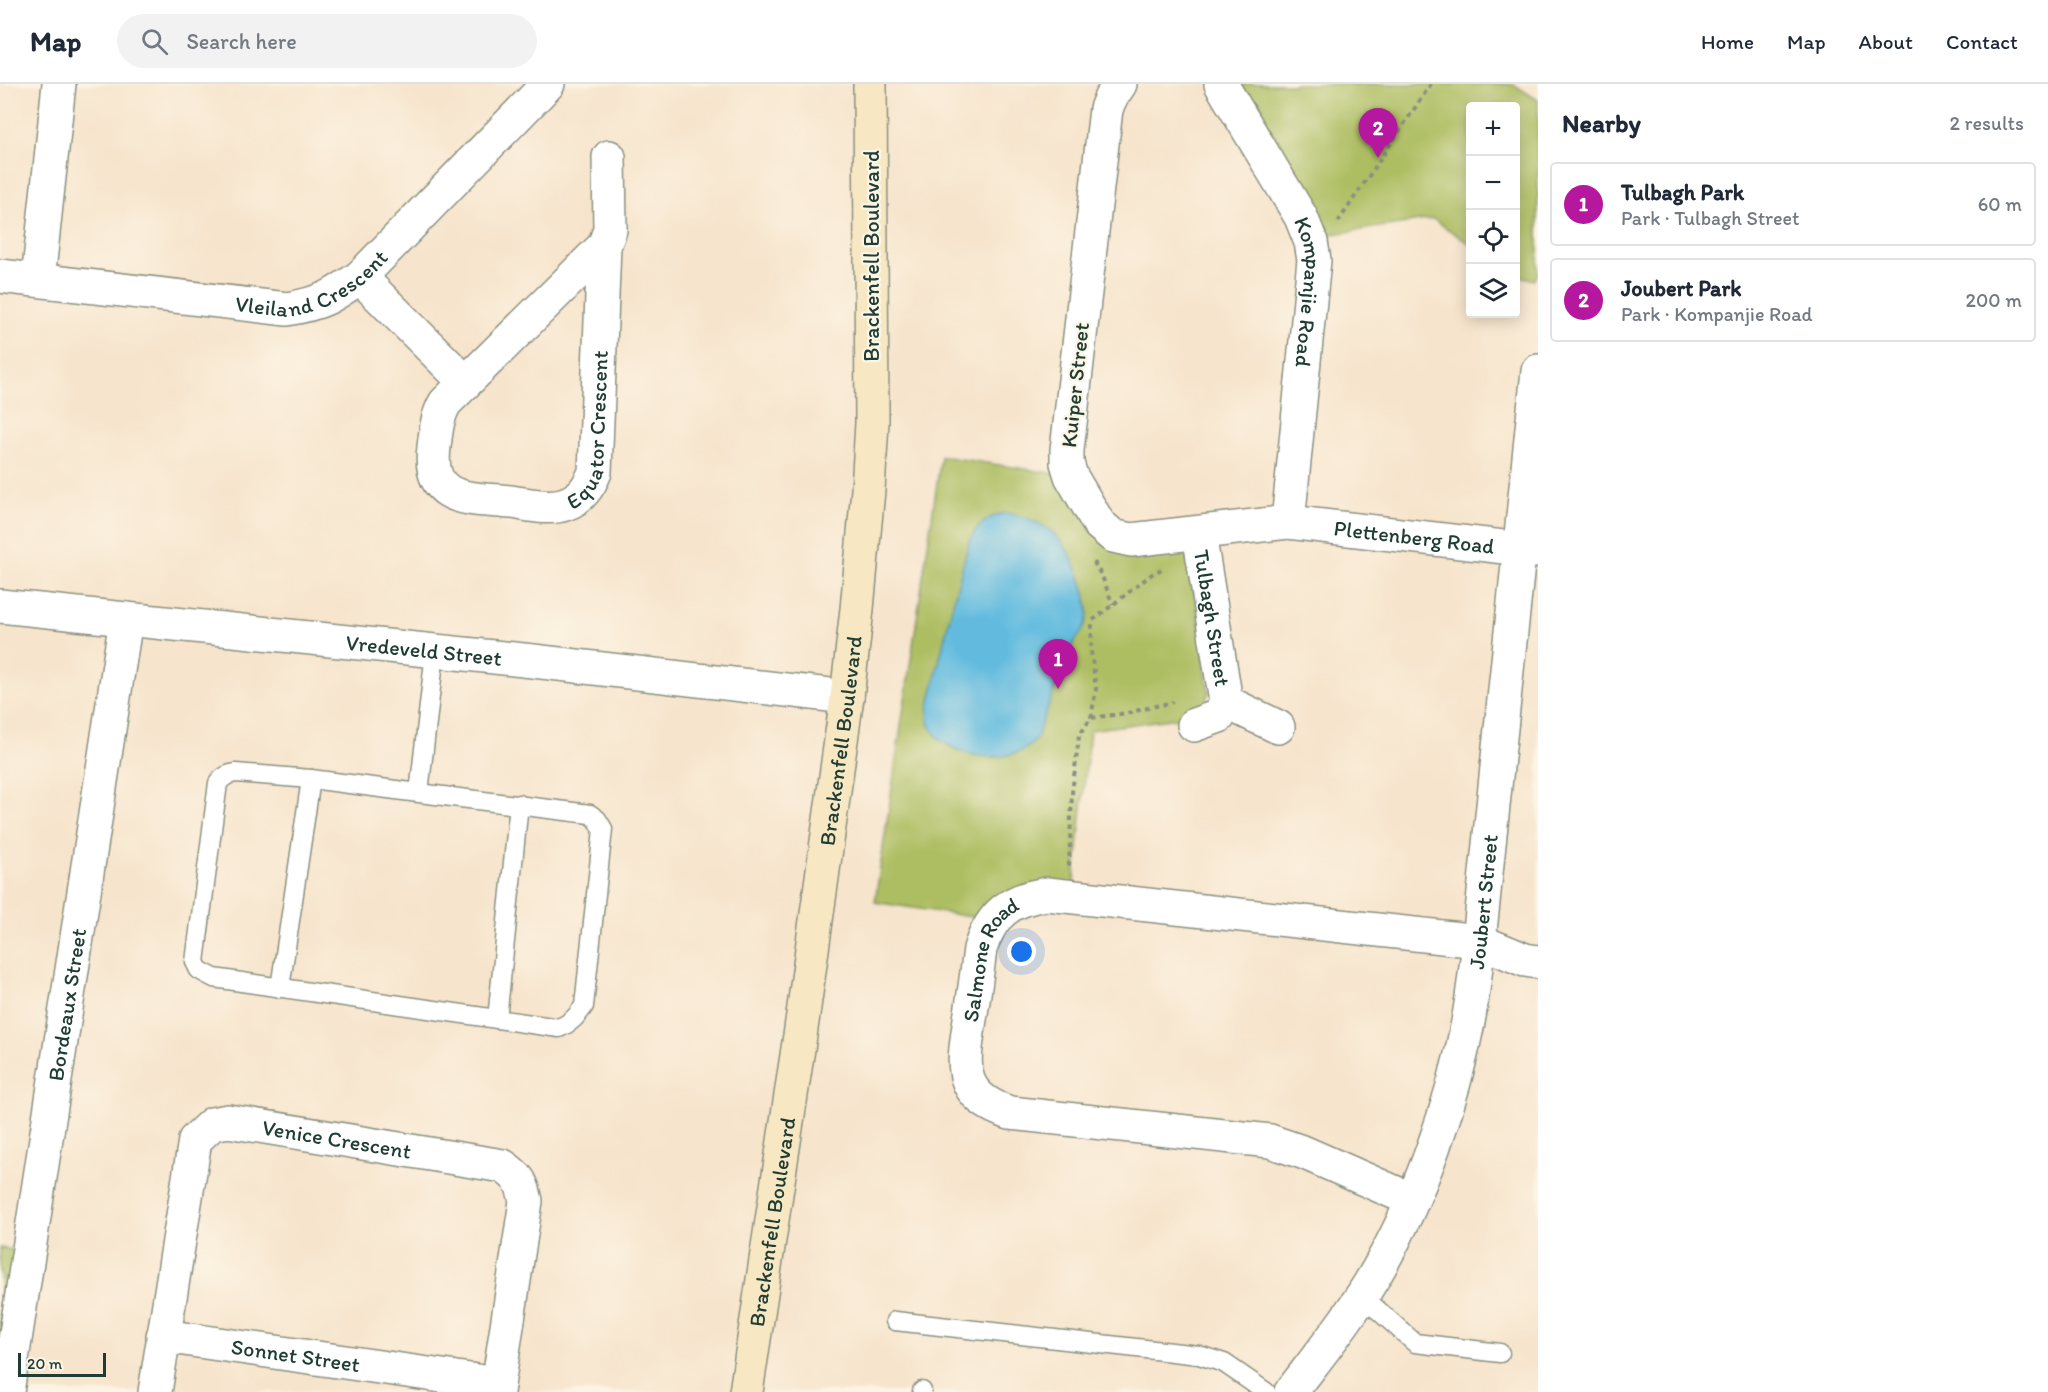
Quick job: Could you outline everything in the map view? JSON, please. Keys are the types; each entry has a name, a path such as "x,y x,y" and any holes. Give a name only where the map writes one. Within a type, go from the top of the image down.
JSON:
{"street":[{"path":"38,280 58,84"},
{"name":"Vleiland Crescent","path":"0,276 287,309 313,304 329,298 360,277 548,84"},
{"name":"Brackenfell Boulevard","path":"746,1392 801,1029 847,697 867,502 872,423 870,84"},
{"name":"Kuiper Street","path":"1120,84 1110,99 1107,109 1067,450 1067,463 1071,476 1098,524 1113,536 1131,540 1201,544 1288,522"},
{"name":"Kompanjie Road","path":"1221,84 1301,216 1311,242 1314,260 1288,522"},
{"name":"Equator Crescent","path":"604,246 445,403 437,419 432,462 436,478 447,492 456,496 554,507 574,500 590,484 595,472 604,246 610,230 609,157"},
{"path":"360,277 465,382"},
{"name":"Joubert Street","path":"1291,1392 1342,1325 1381,1264 1412,1200 1447,1106 1461,1052 1472,994 1528,551 1538,371"},
{"name":"Plettenberg Road","path":"1288,522 1528,551"},
{"name":"Tulbagh Street","path":"1194,725 1220,716 1225,694 1201,544"},
{"name":"Vredeveld Street","path":"0,606 533,661 847,697"},
{"name":"Bordeaux Street","path":"7,1392 126,619"},
{"name":"Tulbagh Street","path":"1225,694 1278,727"},
{"name":"Salmone Road","path":"1412,1200 1305,1153 1270,1141 1010,1113 996,1109 984,1101 969,1082 964,1060 980,950 985,935 1003,910 1031,896 1047,894 1479,941 1525,960 1538,962"},
{"name":"Venice Crescent","path":"155,1392 195,1140 212,1124 228,1121 503,1166 517,1176 523,1187 526,1201 498,1388"},
{"name":"Sonnet Street","path":"163,1336 498,1388"}],"lane":[{"path":"419,793 435,652"},
{"path":"229,773 311,779 419,793 590,814 601,824 602,841 584,1006 569,1024 560,1028 280,988 214,978 199,970 195,962 218,783 229,773"},
{"path":"280,988 311,779"},
{"path":"497,1019 519,804"},
{"path":"1362,1296 1415,1343 1500,1353"},
{"path":"895,1321 1199,1355 1224,1363 1266,1392"}],"path":[{"path":"1311,242 1332,230 1431,84"},
{"path":"1062,895 1069,870 1072,793 1078,736 1091,718 1096,689 1091,651 1092,621 1152,574 1185,558 1201,544"},
{"path":"1091,718 1127,713 1193,697 1225,694"}],"green space":[{"path":"1240,84 1513,84 1538,100 1538,274 1534,280 1520,276 1520,102 1466,102 1466,241 1433,219 1326,235 1316,209"},
{"path":"941,456 1057,474 1074,505 1185,555 1190,561 1209,693 1203,707 1185,717 1090,730 1074,884 978,918 875,902"},
{"path":"0,1248 17,1250 0,1366"}],"water":[{"path":"1007,513 1047,528 1064,545 1082,583 1088,614 1083,629 1065,657 1036,739 1025,749 1010,755 993,757 957,750 943,741 932,730 928,710 969,542 984,522 994,516"}],"place":[{"name":"Joubert Park","path":"1378,158"},
{"name":"Tulbagh Park","path":"1058,689"}]}
